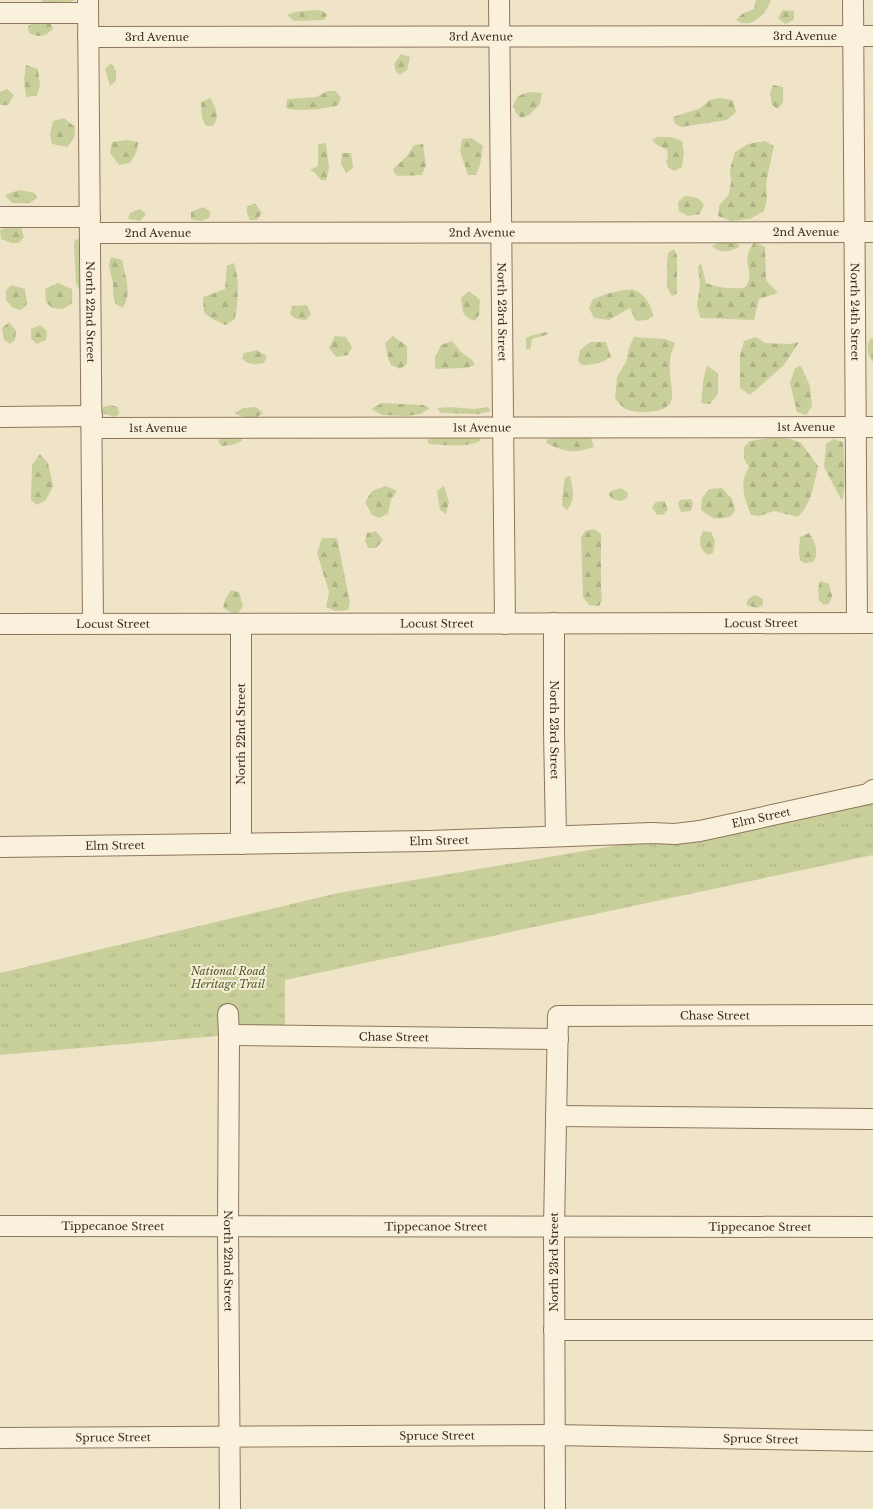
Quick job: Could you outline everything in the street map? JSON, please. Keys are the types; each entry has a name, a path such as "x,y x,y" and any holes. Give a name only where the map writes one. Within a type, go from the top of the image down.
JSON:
{"street":[{"name":"North 23rd Street","path":"500,0 505,624"},
{"name":"North 24th Street","path":"853,0 853,36 864,232 865,623"},
{"path":"0,13 88,6"},
{"name":"North 22nd Street","path":"88,6 93,624"},
{"name":"3rd Avenue","path":"88,37 873,36"},
{"name":"2nd Avenue","path":"0,217 90,225 502,232 864,232"},
{"name":"1st Avenue","path":"0,417 92,422 503,428 864,428"},
{"name":"North 23rd Street","path":"554,623 556,836"},
{"name":"Locust Street","path":"0,624 865,623"},
{"name":"North 22nd Street","path":"241,624 241,844"},
{"name":"Elm Street","path":"0,847 429,841 652,833 675,834 700,831 868,794 873,790"},
{"name":"North 22nd Street","path":"228,1014 230,1509"},
{"name":"Chase Street","path":"558,1016 873,1015"},
{"name":"North 23rd Street","path":"555,1509 554,1228 558,1016"},
{"name":"Chase Street","path":"229,1035 558,1039"},
{"path":"556,1116 873,1119"},
{"name":"Tippecanoe Street","path":"0,1226 554,1228 873,1227"},
{"path":"554,1330 873,1330"},
{"name":"Spruce Street","path":"0,1438 554,1435 873,1441"}],"green space":[{"path":"41,0 74,1 61,3 43,2"},
{"path":"756,0 771,0 762,15 752,22 742,23 736,20 742,14 754,9"},
{"path":"313,10 323,11 327,15 324,20 294,21 287,15 295,12"},
{"path":"783,10 794,11 794,20 785,24 778,18"},
{"path":"36,22 50,23 53,29 42,36 36,36 29,33 28,26"},
{"path":"401,54 410,57 407,70 400,75 396,72 394,64"},
{"path":"111,63 116,71 116,81 110,86 105,69"},
{"path":"26,65 38,69 40,86 36,96 26,97 24,79"},
{"path":"773,85 783,87 783,102 778,109 772,105 770,93"},
{"path":"7,89 14,95 8,105 0,105 0,92"},
{"path":"328,91 336,91 341,98 338,105 312,110 286,108 287,99 316,97"},
{"path":"529,92 542,93 540,104 529,115 521,118 516,113 513,106 518,96"},
{"path":"210,98 217,115 213,126 206,126 202,118 201,102"},
{"path":"721,98 733,100 736,112 727,120 681,127 675,124 673,117 701,108 709,100"},
{"path":"64,118 75,127 74,138 67,147 52,144 50,134 53,121"},
{"path":"657,137 671,137 682,141 684,153 682,167 674,171 668,167 666,160 668,159 667,150 657,145 652,140"},
{"path":"472,138 483,146 480,165 476,175 468,175 460,151 462,139"},
{"path":"126,140 138,142 137,151 130,163 119,165 110,153 112,142"},
{"path":"765,141 774,146 766,183 767,199 764,211 750,219 731,221 718,216 719,206 729,194 731,183 730,169 735,152 748,144"},
{"path":"326,143 329,168 326,180 321,180 310,170 318,166 318,144"},
{"path":"423,144 426,165 422,175 398,176 394,173 393,169 407,156 414,145"},
{"path":"342,153 351,153 353,168 346,173 341,164"},
{"path":"19,190 35,193 37,198 30,203 12,203 5,195"},
{"path":"685,196 698,198 704,205 700,214 688,216 679,211 678,202"},
{"path":"255,203 262,213 257,220 250,220 247,213 247,207"},
{"path":"203,207 211,212 209,218 200,221 191,219 191,212"},
{"path":"140,209 146,214 140,221 128,219 130,213"},
{"path":"10,226 21,227 24,237 19,243 11,243 1,239 0,230"},
{"path":"79,239 81,248 79,290 76,283 74,245 75,240"},
{"path":"733,241 740,246 729,251 718,250 712,246 721,242"},
{"path":"754,242 765,247 766,280 778,293 759,299 754,320 701,318 697,306 700,285 698,267 701,263 706,283 725,288 744,288 749,280 748,254"},
{"path":"674,249 677,256 677,293 672,296 667,287 667,264 668,253"},
{"path":"111,257 122,260 128,291 127,298 122,308 115,303 109,266"},
{"path":"234,263 238,284 238,298 235,319 226,325 214,320 204,313 203,297 225,289 227,266"},
{"path":"58,283 72,289 72,303 63,309 52,308 46,302 45,289"},
{"path":"11,285 25,289 27,304 21,310 13,308 6,300 6,290"},
{"path":"624,290 633,290 638,292 647,300 653,315 648,320 636,321 630,308 609,320 594,318 589,308 593,299"},
{"path":"469,291 480,300 479,315 475,321 467,317 463,310 461,298"},
{"path":"307,305 311,314 306,320 296,319 290,314 292,306"},
{"path":"9,322 16,331 15,340 10,344 4,340 2,328"},
{"path":"40,325 47,331 46,340 37,344 31,339 31,329"},
{"path":"546,332 549,334 532,339 530,349 526,349 526,338"},
{"path":"335,336 346,337 352,347 348,355 336,357 329,348"},
{"path":"393,336 407,346 407,364 400,369 391,365 388,358 385,343"},
{"path":"634,337 665,339 675,343 670,361 672,397 666,408 657,411 635,412 624,408 615,398 617,377 626,362 629,348"},
{"path":"756,337 765,343 789,344 799,342 784,365 750,395 740,388 740,355 744,341"},
{"path":"873,338 873,362 868,354 868,345 870,339"},
{"path":"452,341 462,353 472,360 475,365 466,368 435,369 435,358 441,345"},
{"path":"590,342 606,342 611,357 604,361 590,365 582,365 578,361 580,350"},
{"path":"257,350 267,356 264,363 253,364 242,359 244,353"},
{"path":"707,366 718,373 718,394 710,404 701,403 703,380"},
{"path":"801,366 810,386 812,406 806,415 797,412 790,383 795,368"},
{"path":"382,403 423,405 430,408 421,414 406,416 382,415 371,409"},
{"path":"110,405 118,407 119,414 115,417 102,413 101,408"},
{"path":"256,407 263,413 256,417 246,418 235,413 243,408"},
{"path":"451,407 473,409 488,407 491,411 478,414 441,413 437,408"},
{"path":"226,436 241,436 242,441 232,445 221,446 218,440"},
{"path":"476,437 481,440 476,443 464,445 429,444 427,440 433,438"},
{"path":"576,437 591,438 594,447 580,451 569,451 546,443 547,439"},
{"path":"776,437 791,439 801,443 818,466 814,487 809,500 803,512 798,517 774,511 759,516 751,515 746,503 743,485 749,467 744,459 744,447 750,441"},
{"path":"834,439 843,442 845,480 842,501 824,467 826,444"},
{"path":"40,454 48,463 53,486 46,500 37,505 31,500 32,465"},
{"path":"570,476 573,498 567,510 562,506 563,489 565,478"},
{"path":"386,486 397,491 391,499 388,514 379,518 372,515 365,502 372,491"},
{"path":"444,486 449,502 446,514 440,510 437,491"},
{"path":"621,488 628,493 627,498 621,501 612,499 609,495 611,491"},
{"path":"722,488 732,499 735,510 731,516 719,519 708,515 701,510 702,498 709,489"},
{"path":"691,499 693,503 691,511 681,512 678,504 680,500"},
{"path":"664,501 668,509 664,514 657,515 652,507 656,502"},
{"path":"594,529 601,534 602,600 599,606 589,605 583,597 581,538 585,531"},
{"path":"376,531 383,540 376,548 368,548 365,541 367,533"},
{"path":"703,531 711,532 715,541 713,553 707,555 700,544 700,538"},
{"path":"809,533 815,543 816,555 813,562 804,563 800,560 799,554 800,537"},
{"path":"322,538 337,538 350,603 348,610 335,611 326,607 329,592 317,553"},
{"path":"820,581 829,584 832,596 829,604 824,605 819,600 818,588"},
{"path":"231,590 239,592 243,606 239,612 232,613 223,608 226,598"},
{"path":"755,595 763,599 763,605 757,608 746,605 748,599"},
{"name":"National Road Heritage Trail","path":"873,790 873,855 285,980 285,1036 229,1035 0,1055 0,973 338,893 700,831"}]}
